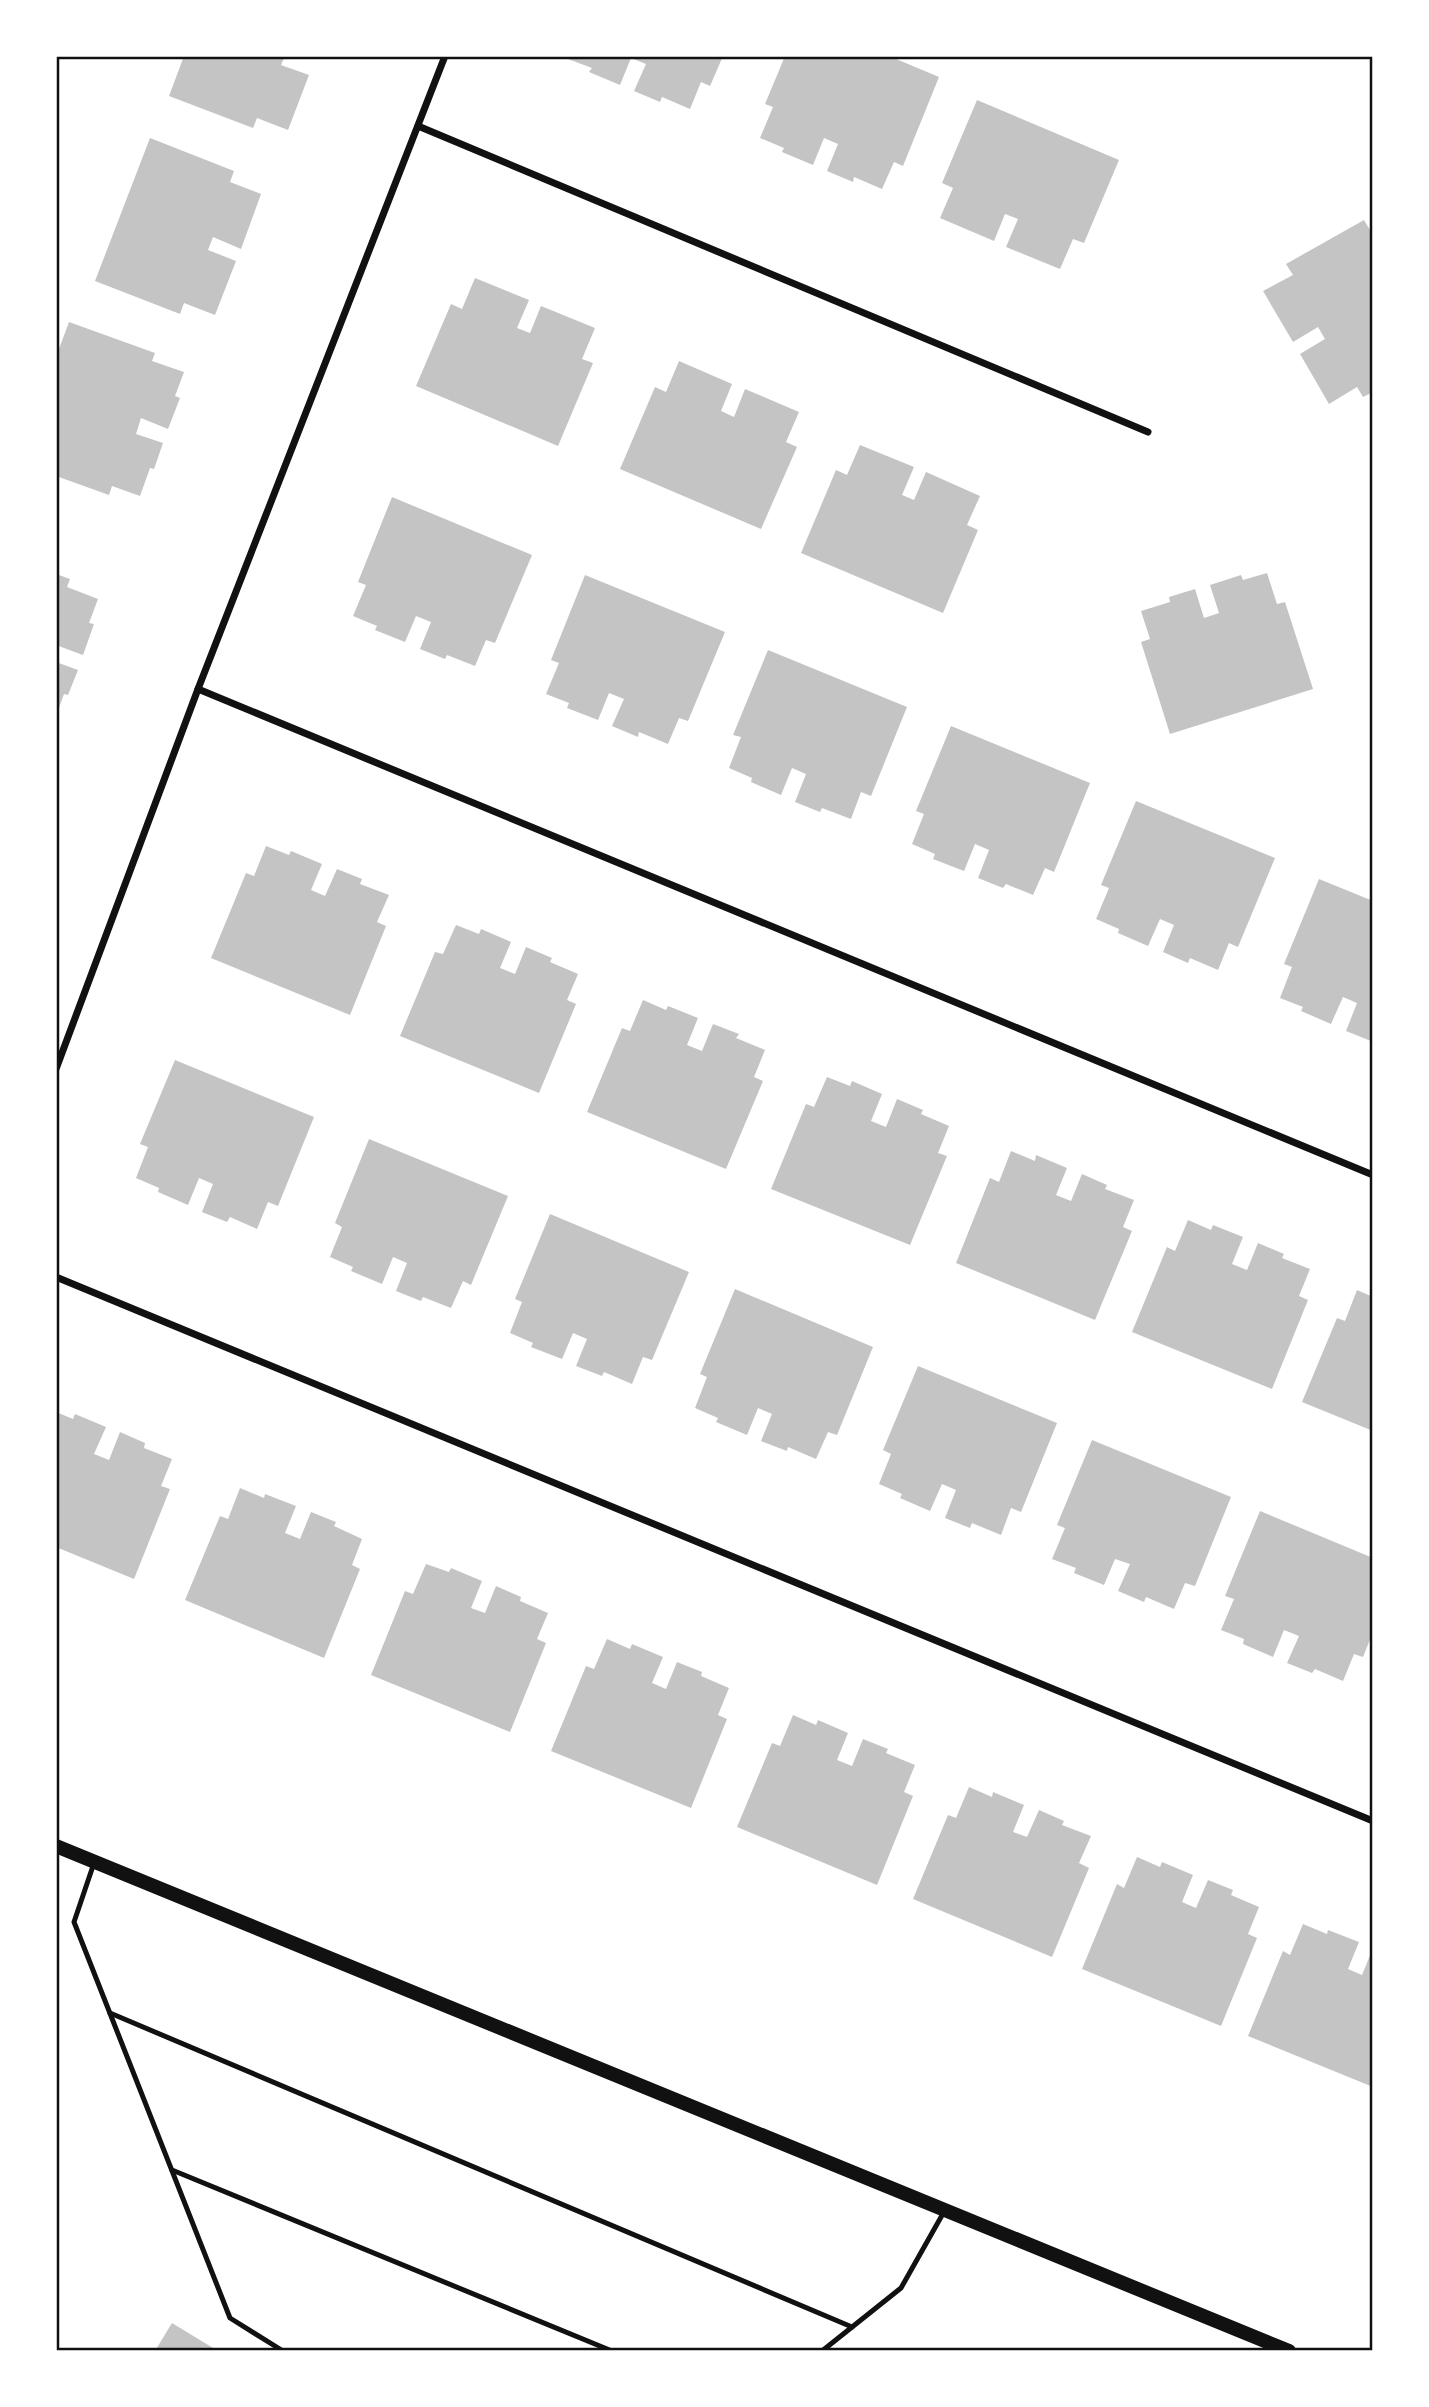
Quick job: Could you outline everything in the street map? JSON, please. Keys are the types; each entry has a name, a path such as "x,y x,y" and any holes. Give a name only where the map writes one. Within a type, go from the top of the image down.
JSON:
{"main road":[{"path":"56,1846 1289,2351"}],"street":[{"path":"56,1069 198,688 445,56"},
{"path":"418,127 1148,432"},
{"path":"198,688 1373,1175"},
{"path":"56,1277 1373,1821"}],"lane":[{"path":"94,1862 74,1922 230,2318 283,2351"},
{"path":"110,2013 852,2327"},
{"path":"172,2170 612,2351"},
{"path":"822,2351 901,2288 945,2210"}],"building":[{"path":"184,56 285,56 281,65 309,75 288,130 257,118 253,128 169,96"},
{"path":"569,56 723,56 710,86 701,82 690,109 662,97 660,102 634,91 646,64 631,58 620,85 589,72 592,68 568,59"},
{"path":"785,56 889,56 939,77 903,166 894,162 882,189 854,177 853,182 827,171 838,144 824,138 813,165 782,152 784,148 760,138 773,107 765,104"},
{"path":"977,100 1119,160 1084,243 1073,239 1060,269 1006,247 1018,219 1005,214 994,241 940,218 953,188 942,183"},
{"path":"150,138 234,171 230,182 261,194 241,249 213,237 208,250 236,261 215,315 184,303 180,314 95,281"},
{"path":"1364,220 1373,235 1373,392 1363,397 1357,387 1329,404 1300,354 1325,339 1318,327 1293,342 1263,291 1293,275 1286,264"},
{"path":"475,278 529,300 517,328 530,333 541,306 595,328 582,359 593,363 558,446 416,386 451,304 462,309"},
{"path":"69,322 155,353 152,361 184,372 175,396 180,398 168,429 141,418 136,434 163,443 140,496 112,486 109,495 56,476 56,357"},
{"path":"679,361 732,384 721,411 734,417 745,389 799,412 786,442 797,447 761,529 620,469 655,387 666,392"},
{"path":"860,445 914,467 902,495 914,500 926,472 980,496 967,525 978,530 943,613 801,553 836,470 847,475"},
{"path":"392,497 532,555 495,643 486,640 475,666 447,655 445,659 420,649 431,622 416,616 405,642 375,630 377,626 353,616 366,585 358,582"},
{"path":"1267,573 1277,604 1285,602 1313,689 1170,734 1141,642 1150,639 1141,611 1170,602 1169,597 1195,589 1204,618 1219,613 1210,585 1241,575 1243,580"},
{"path":"56,574 70,579 67,587 98,599 89,623 94,624 83,655 56,645"},
{"path":"585,575 725,632 688,721 679,718 668,744 639,732 638,737 612,726 624,699 609,693 598,720 567,708 569,703 546,694 559,663 551,660"},
{"path":"768,650 907,707 871,796 861,792 851,819 822,808 820,812 795,802 806,774 792,768 781,795 751,782 752,778 729,768 741,737 733,735"},
{"path":"56,662 78,670 68,695 64,694 56,716"},
{"path":"951,726 1090,783 1054,872 1045,868 1033,895 1006,884 1003,888 978,878 989,850 975,844 964,871 933,859 935,854 912,844 924,814 916,811"},
{"path":"1136,801 1275,858 1238,947 1229,943 1218,970 1190,958 1188,963 1163,952 1174,925 1160,919 1148,946 1118,933 1119,929 1096,919 1109,888 1101,885"},
{"path":"266,846 289,855 291,851 322,864 311,890 325,896 337,869 362,879 360,884 389,895 377,922 386,926 350,1015 211,958 246,873 254,876"},
{"path":"1319,879 1373,901 1371,1041 1346,1031 1357,1003 1343,997 1331,1024 1301,1011 1303,1007 1280,998 1292,967 1284,964"},
{"path":"456,925 479,934 481,929 511,942 500,968 515,974 526,947 552,958 550,962 578,974 567,1000 576,1004 539,1093 400,1036 435,952 443,954"},
{"path":"643,1000 666,1010 668,1006 698,1018 687,1045 702,1051 713,1024 739,1034 736,1038 765,1050 754,1077 763,1081 726,1169 587,1112 622,1028 630,1031"},
{"path":"175,1060 314,1117 278,1206 268,1202 257,1229 230,1217 227,1222 202,1212 213,1184 199,1178 188,1205 158,1192 159,1188 136,1178 148,1147 140,1144"},
{"path":"827,1077 850,1086 852,1081 882,1094 871,1121 886,1127 897,1099 923,1110 921,1114 949,1126 938,1153 947,1156 910,1245 771,1189 806,1104 814,1107"},
{"path":"369,1139 508,1196 471,1285 463,1281 451,1308 423,1297 421,1301 396,1291 407,1263 393,1257 382,1284 351,1271 353,1267 330,1257 342,1227 335,1223"},
{"path":"1011,1151 1035,1161 1036,1155 1067,1168 1056,1195 1071,1201 1082,1174 1107,1185 1105,1189 1134,1200 1123,1227 1132,1231 1095,1320 956,1263 990,1178 999,1182"},
{"path":"550,1214 689,1272 652,1360 643,1357 632,1384 604,1372 602,1376 576,1366 587,1339 573,1333 562,1359 531,1347 533,1343 510,1333 522,1302 515,1299"},
{"path":"1188,1220 1211,1230 1213,1225 1243,1237 1232,1264 1247,1270 1258,1243 1284,1254 1282,1258 1310,1269 1299,1296 1308,1300 1272,1389 1132,1332 1167,1247 1175,1251"},
{"path":"735,1289 873,1347 837,1435 828,1432 816,1459 788,1447 787,1451 761,1441 772,1414 758,1408 747,1435 716,1422 718,1418 695,1408 707,1377 700,1374"},
{"path":"1357,1290 1373,1297 1373,1431 1302,1402 1337,1318 1345,1321"},
{"path":"918,1366 1057,1423 1021,1512 1011,1508 1001,1535 972,1523 970,1528 945,1518 956,1490 942,1484 930,1511 900,1498 902,1494 879,1484 891,1454 883,1450"},
{"path":"56,1412 73,1419 75,1414 106,1427 94,1454 109,1460 120,1432 145,1443 144,1448 172,1459 161,1486 170,1489 134,1579 56,1547"},
{"path":"1092,1440 1231,1497 1195,1586 1185,1583 1174,1609 1146,1597 1144,1602 1118,1591 1130,1564 1115,1559 1104,1585 1074,1573 1076,1568 1052,1559 1065,1528 1057,1525"},
{"path":"240,1488 264,1498 265,1494 296,1506 285,1533 300,1539 311,1512 336,1522 334,1526 362,1539 352,1565 360,1569 324,1658 185,1600 220,1516 228,1519"},
{"path":"1260,1511 1373,1558 1373,1632 1363,1657 1354,1654 1343,1681 1315,1669 1312,1673 1287,1663 1299,1636 1284,1630 1273,1657 1243,1644 1244,1639 1221,1630 1234,1599 1225,1596"},
{"path":"426,1564 449,1572 451,1568 482,1581 471,1608 485,1613 496,1586 521,1597 520,1601 548,1613 537,1639 546,1643 510,1732 371,1675 405,1591 413,1594"},
{"path":"607,1639 630,1649 632,1644 663,1657 652,1683 666,1689 677,1662 702,1672 701,1676 729,1688 718,1715 727,1719 691,1808 551,1751 586,1666 594,1669"},
{"path":"793,1715 816,1725 818,1720 848,1733 837,1760 852,1766 863,1739 888,1749 886,1753 915,1765 904,1792 913,1796 877,1885 737,1827 772,1743 780,1746"},
{"path":"969,1787 992,1797 993,1792 1024,1805 1013,1832 1027,1837 1039,1810 1064,1821 1062,1825 1091,1836 1079,1863 1089,1868 1052,1957 913,1899 948,1815 956,1818"},
{"path":"1137,1857 1160,1867 1162,1862 1193,1875 1182,1902 1196,1908 1208,1880 1233,1890 1231,1895 1259,1907 1248,1934 1257,1938 1221,2026 1082,1969 1117,1884 1124,1888"},
{"path":"1303,1924 1327,1934 1328,1930 1359,1942 1348,1969 1362,1975 1373,1948 1373,2087 1248,2036 1283,1951 1290,1955"},
{"path":"172,2323 218,2351 155,2351"}]}
